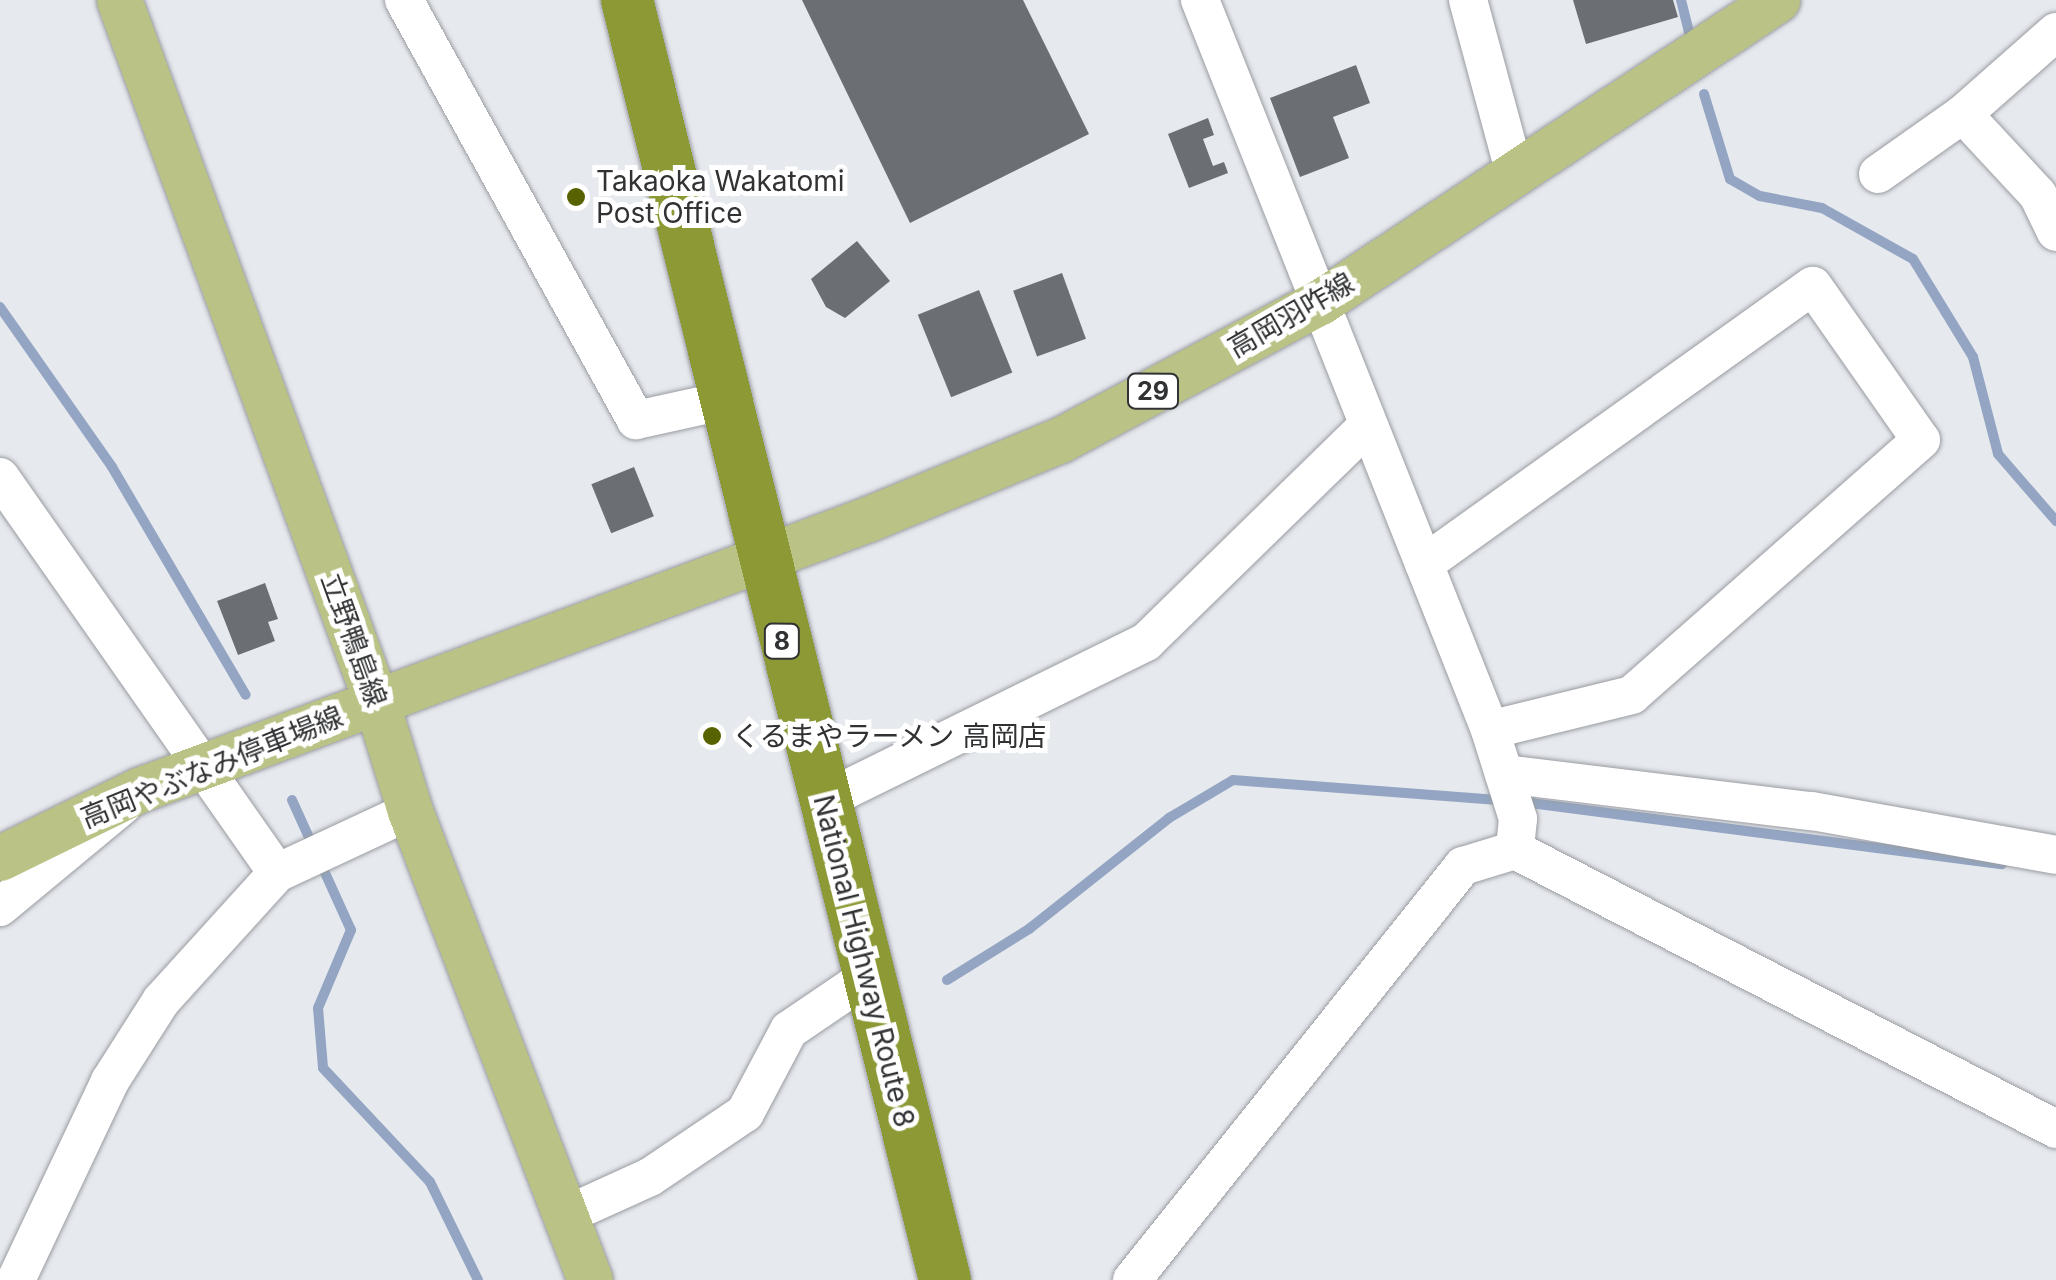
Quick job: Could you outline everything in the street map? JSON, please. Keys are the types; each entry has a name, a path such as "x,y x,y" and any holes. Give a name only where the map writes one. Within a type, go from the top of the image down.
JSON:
{"highway":[{"name":"National Highway Route 8","path":"627,0 945,1280"}],"main road":[{"name":"高岡羽咋線","path":"765,557 1060,440 1320,302 1777,0"},
{"name":"立野鴨島線","path":"122,1 376,701 410,811 590,1280"},
{"name":"高岡やぶなみ停車場線","path":"0,858 139,790 765,557"}],"street":[{"path":"404,0 636,420 727,400"},
{"path":"1200,0 1490,730 1518,819 1515,850"},
{"path":"1468,0 1514,174"},
{"path":"1878,174 1964,114 2056,32"},
{"path":"1964,114 2038,195 2056,232"},
{"path":"1424,564 1813,286 1922,440 1632,695 1490,730"},
{"path":"823,801 1146,642 1368,425"},
{"path":"0,477 277,874"},
{"path":"1504,774 1812,811 2056,855"},
{"path":"0,906 139,790"},
{"path":"16,1280 110,1081 162,1001 277,874 410,811"},
{"path":"1132,1280 1463,866 1515,850 2056,1129"},
{"path":"564,1216 650,1177 745,1113 789,1030 868,977"}],"building":[{"path":"802,0 1023,0 1089,134 910,223"},
{"path":"1573,0 1673,0 1678,17 1586,44"},
{"path":"1356,65 1370,103 1333,117 1349,158 1300,177 1270,98"},
{"path":"1208,118 1214,135 1203,139 1213,166 1224,162 1228,173 1189,188 1168,134"},
{"path":"857,241 890,281 845,318 826,307 811,279"},
{"path":"1062,273 1086,339 1037,357 1013,291"},
{"path":"979,290 1012,373 951,397 918,315"},
{"path":"634,467 654,516 611,533 591,484"},
{"path":"265,583 278,619 268,622 275,641 238,655 217,601"}],"waterway":[{"path":"1681,0 1689,33"},
{"path":"1704,94 1730,179 1760,196 1822,208 1913,259 1973,357 1998,454 2056,521"},
{"path":"0,307 112,467 246,695"},
{"path":"947,980 1029,929 1169,818 1233,780 1501,800"},
{"path":"292,800 351,930 318,1008 323,1068 430,1182 478,1280"},
{"path":"1523,802 2002,864"}],"place":[{"name":"Takaoka Wakatomi Post Office","path":"576,197"},
{"name":"くるまやラーメン 高岡店","path":"712,736"}]}
